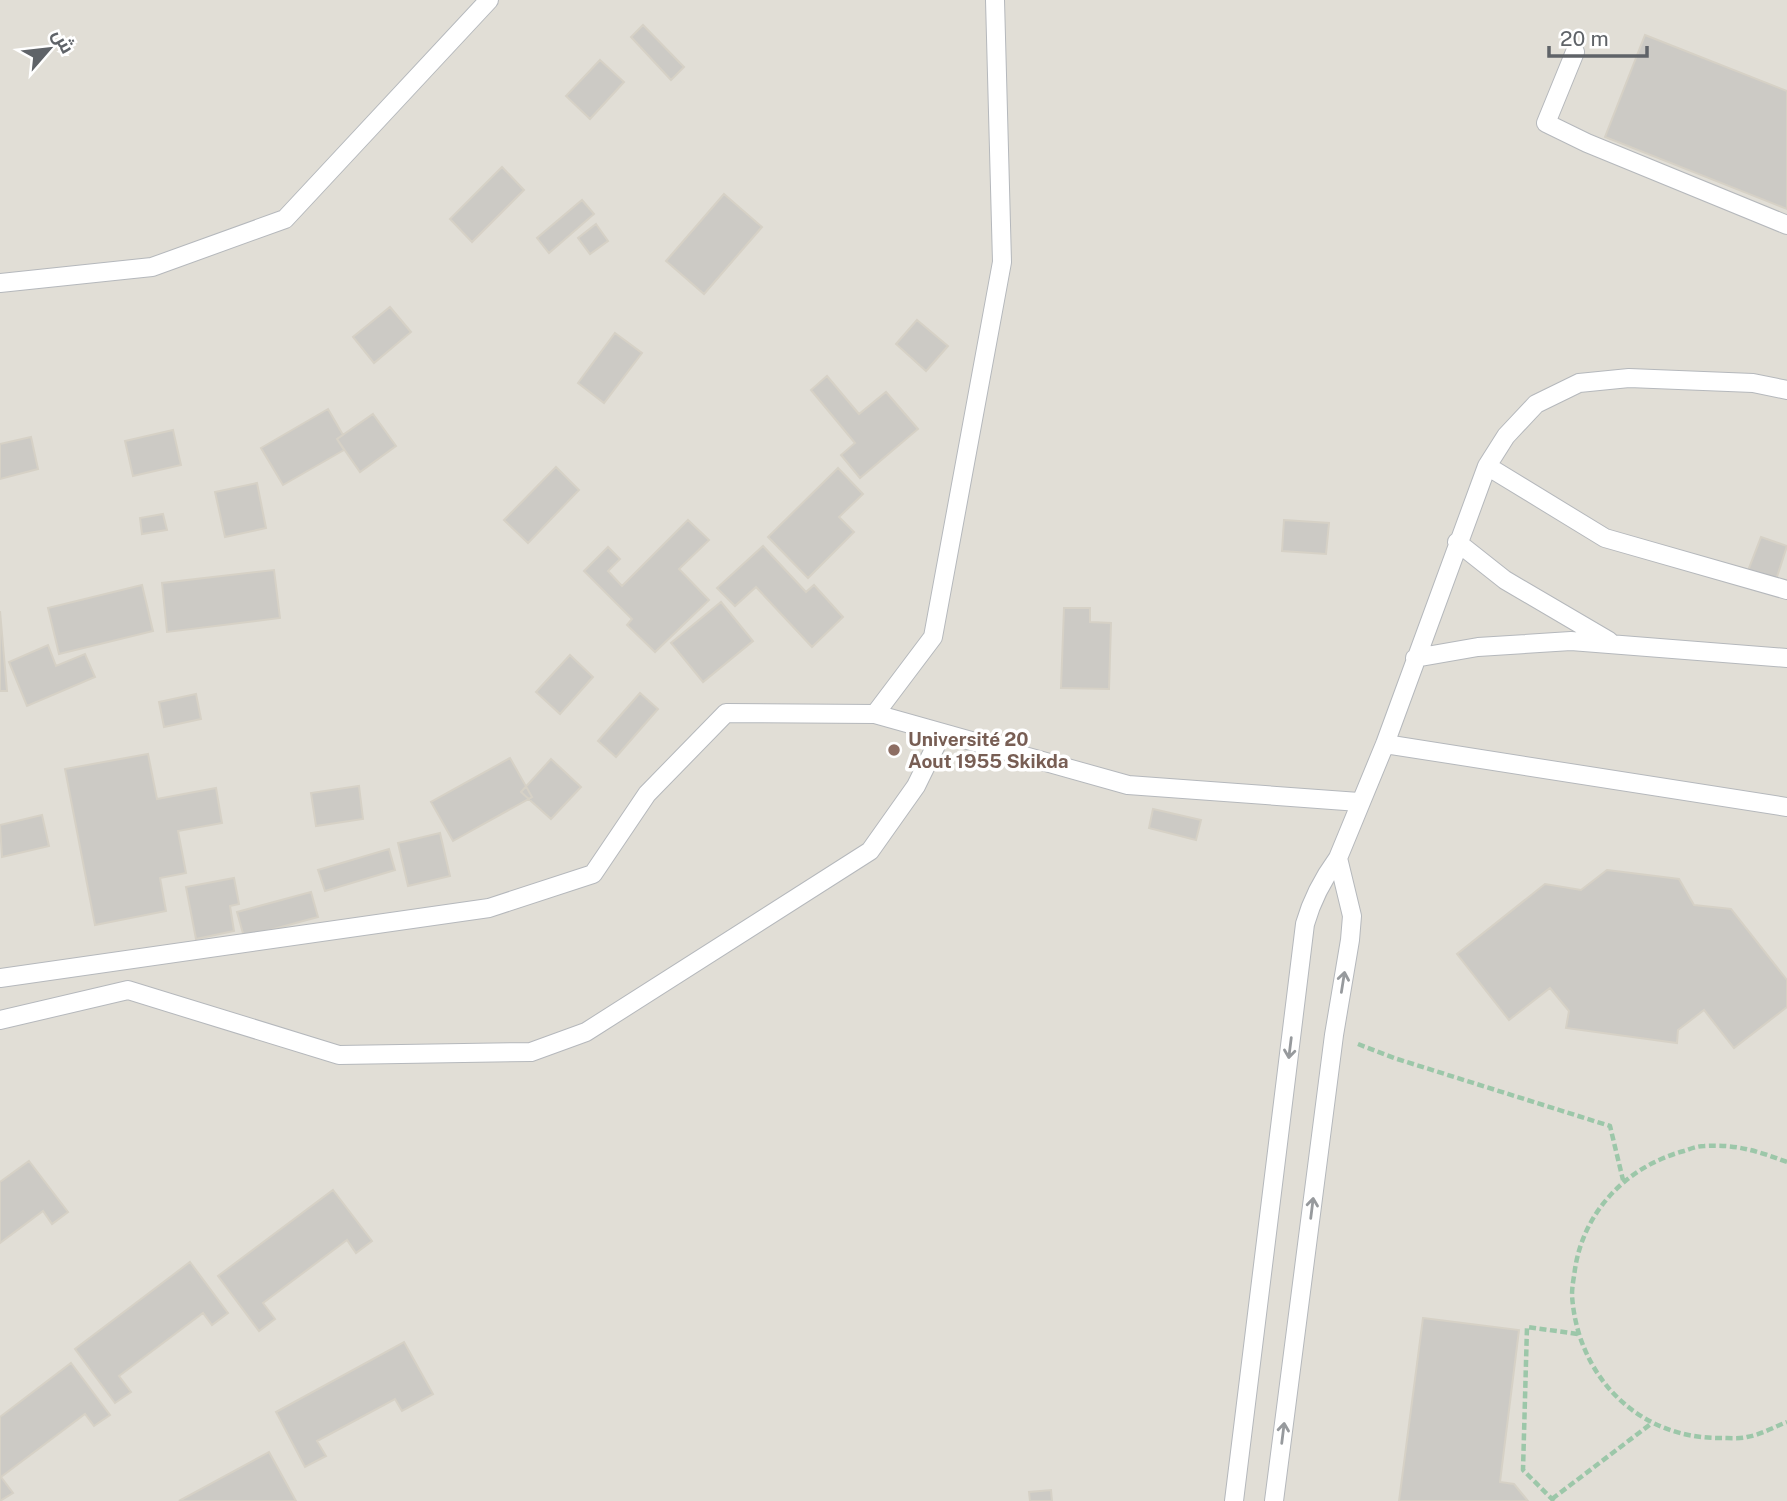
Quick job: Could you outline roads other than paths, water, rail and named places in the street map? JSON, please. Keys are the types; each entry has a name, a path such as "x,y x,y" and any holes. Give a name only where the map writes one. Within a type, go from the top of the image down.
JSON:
{"lane":[{"path":"0,282 152,267 285,219 489,0"},
{"path":"876,714 933,638 1002,262 995,0"},
{"path":"1575,52 1546,123 1587,143 1787,225"},
{"path":"1234,1501 1305,925 1312,898 1338,858 1385,744 1487,466 1506,436 1536,404 1579,383 1629,378 1753,383 1787,390"},
{"path":"1487,466 1605,538 1787,590"},
{"path":"1457,542 1505,580 1617,645"},
{"path":"1415,658 1478,647 1571,641 1787,658"},
{"path":"0,978 489,908 593,874 647,794 726,713 876,714 1128,785 1359,802"},
{"path":"0,1020 128,990 339,1055 531,1052 586,1032 870,851 916,786 942,733"},
{"path":"1385,744 1787,807"},
{"path":"1275,1501 1334,1035 1352,916 1338,858"}],"place":[{"name":"Université 20 Aout 1955 Skikda","path":"894,750"}]}
